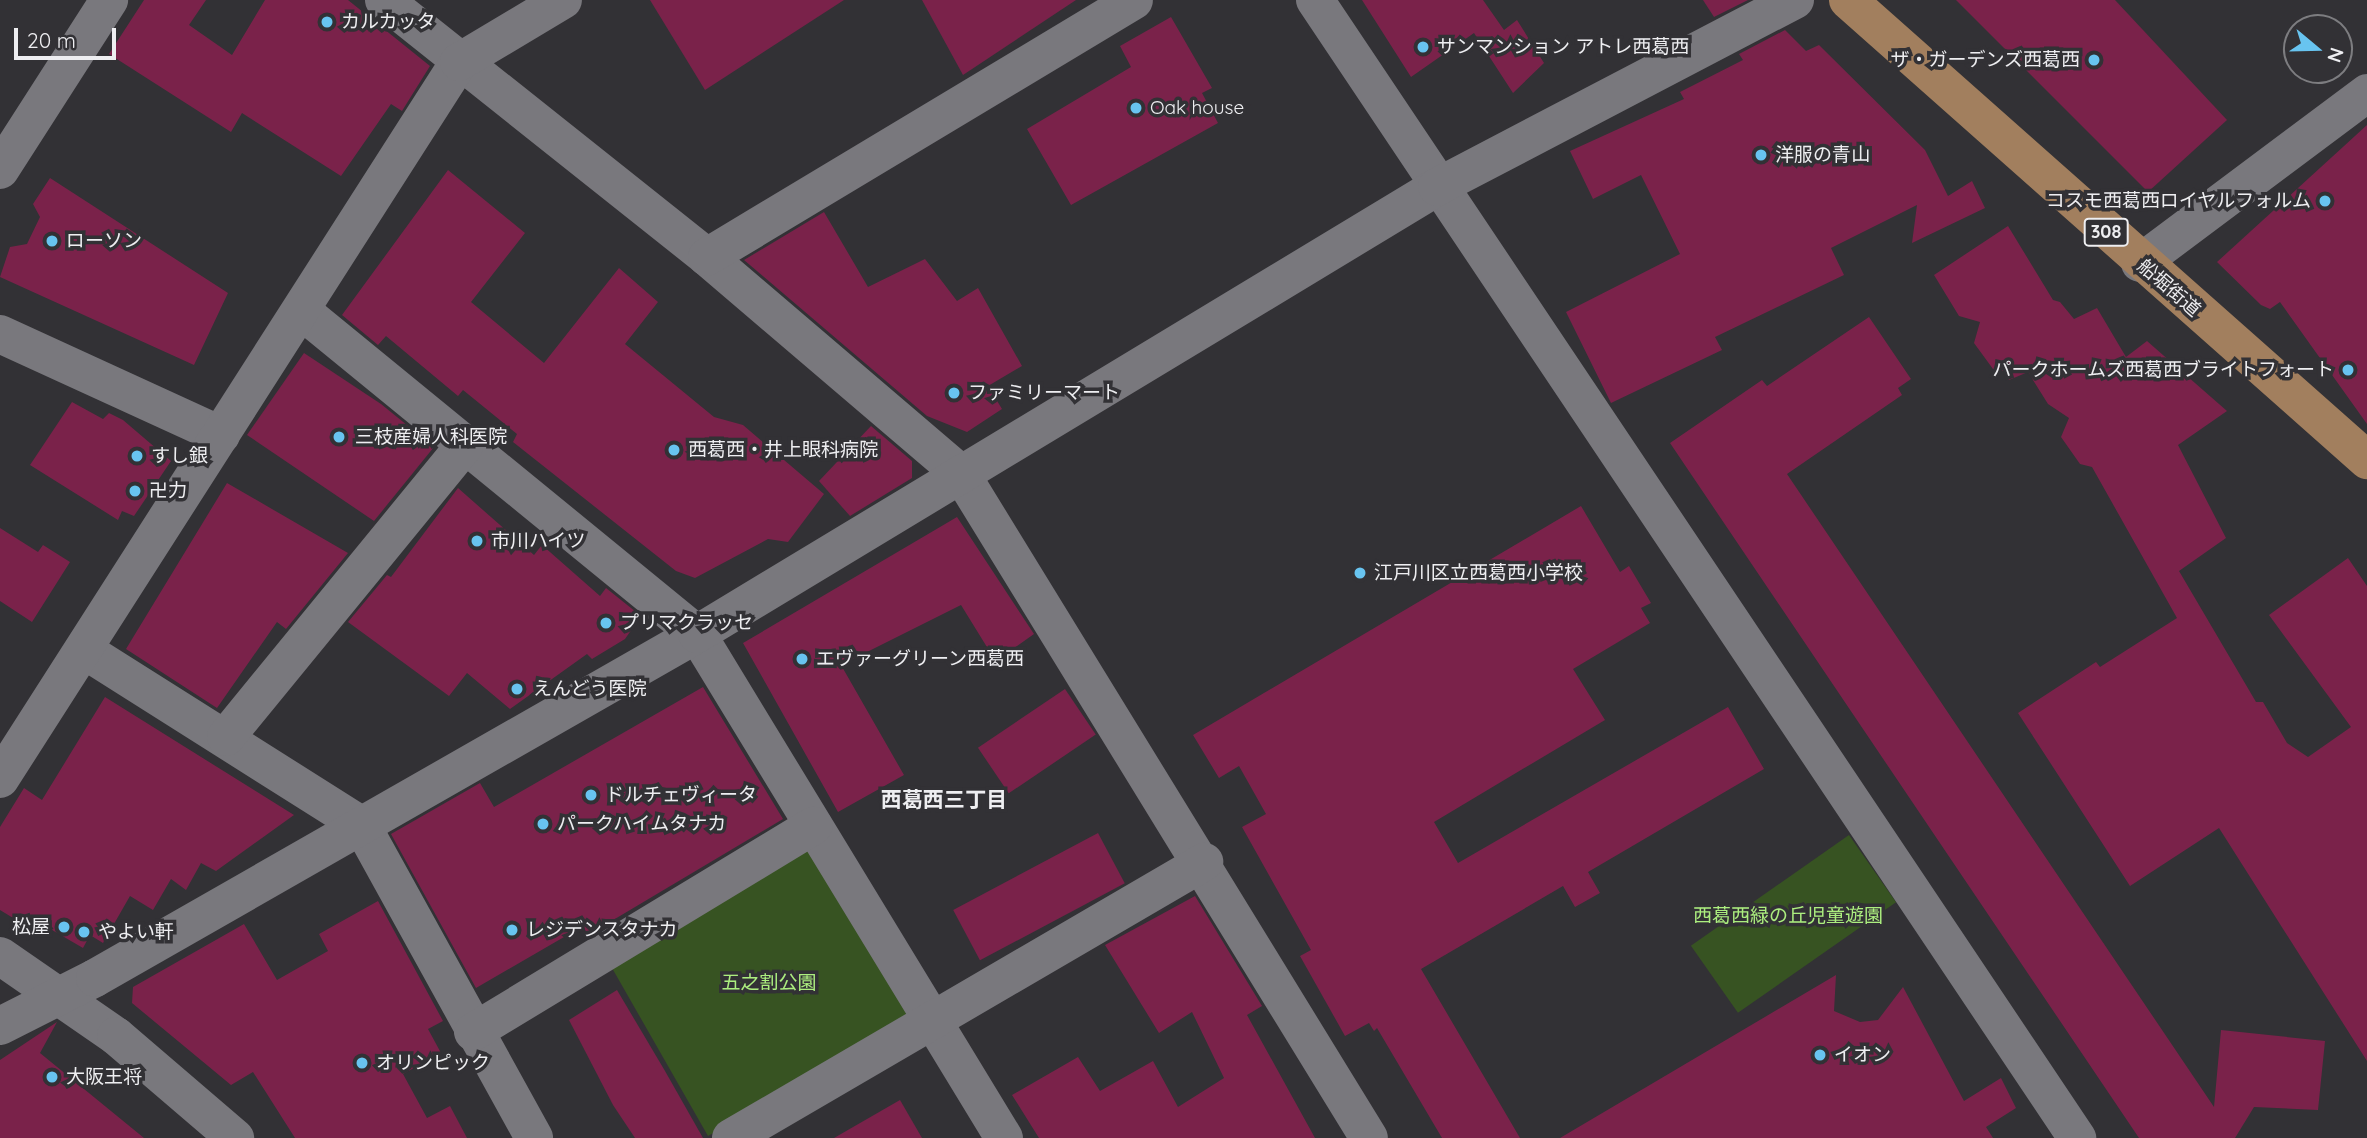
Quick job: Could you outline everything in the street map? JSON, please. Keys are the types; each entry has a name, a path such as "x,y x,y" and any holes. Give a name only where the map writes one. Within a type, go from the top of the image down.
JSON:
{"main road":[{"name":"船堀街道","path":"1848,0 2140,263 2367,460"}],"street":[{"path":"0,170 109,0"},
{"path":"384,0 707,257 961,474 1204,862 1369,1138"},
{"path":"0,779 303,312 459,62 563,0"},
{"path":"707,257 1134,0"},
{"path":"1315,0 1437,187 2077,1138"},
{"path":"0,1026 362,826 697,634 1437,187 1795,0"},
{"path":"2140,263 2367,93"},
{"path":"303,312 697,634 1003,1138"},
{"path":"0,334 221,435"},
{"path":"226,737 464,446"},
{"path":"84,649 362,826 473,1032 534,1138"},
{"path":"473,1032 813,826"},
{"path":"731,1138 1204,862"},
{"path":"0,956 116,1036 235,1138"}],"green space":[{"name":"西葛西緑の丘児童遊園","path":"1849,835 1896,902 1738,1013 1691,946"},
{"name":"五之割公園","path":"796,847 814,852 909,1006 904,1024 708,1136 608,961"}],"building":[{"path":"144,0 206,0 189,25 232,55 265,0 348,0 430,66 402,111 391,104 341,176 242,113 231,132 109,54"},
{"path":"650,0 844,0 705,90"},
{"path":"922,0 1076,0 963,75"},
{"name":"サンマンション アトレ西葛西","path":"1362,0 1483,0 1504,30 1517,20 1544,63 1513,93 1474,33 1411,77"},
{"path":"1703,0 1748,0 1714,17"},
{"name":"ザ・ガーデンズ西葛西","path":"1956,0 2115,0 2227,120 2148,192"},
{"name":"Oak house","path":"1171,17 1212,88 1202,93 1218,123 1071,205 1027,129 1131,67 1120,46"},
{"path":"1785,30 1806,51 1819,45 1925,150 1948,196 1972,181 1985,208 1912,243 1917,205 1831,248 1844,275 1715,337 1722,350 1611,403 1566,312 1680,254 1641,175 1593,199 1570,151 1684,99 1680,92 1743,60 1739,54"},
{"name":"コスモ西葛西ロイヤルフォルム","path":"2367,125 2367,424 2280,302 2270,309 2261,305 2217,262"},
{"path":"448,170 525,233 471,302 544,363 619,268 658,302 625,344 714,417 743,425 824,494 788,542 768,539 695,578 676,571 513,442 517,434 463,390 458,396 386,336 378,345 342,315"},
{"path":"50,178 228,293 194,365 0,277 10,247 27,244 40,217 33,204"},
{"path":"824,212 868,287 925,259 957,301 978,288 1022,366 988,386 1002,409 967,432 927,416 744,260"},
{"path":"2008,226 2053,300 2060,302 2074,319 2097,308 2126,357 2147,341 2227,411 2178,445 2226,538 2179,571 2256,702 2263,702 2287,743 2308,757 2351,727 2269,615 2348,558 2367,586 2367,1061 2219,828 2130,886 2018,713 2096,662 2100,667 2177,618 2092,467 2080,464 2061,437 2069,418 2048,404 2028,372 2009,380 2004,371 1993,369 1974,343 1980,322 1959,316 1934,275"},
{"path":"1869,317 1911,379 1898,388 1902,395 1787,474 2214,1107 2221,1030 2325,1041 2318,1110 2254,1107 2235,1138 2139,1138 1670,443 1762,380 1767,386"},
{"name":"三枝産婦人科医院","path":"304,353 381,404 434,447 374,521 247,435"},
{"path":"72,402 103,419 109,413 123,420 171,461 134,516 122,511 118,520 30,465"},
{"path":"871,426 912,461 912,478 850,516 819,481"},
{"path":"227,483 348,553 286,629 277,622 217,708 126,649"},
{"path":"458,488 534,555 542,545 600,596 606,588 641,616 625,639 592,659 587,654 510,709 467,673 449,696 348,622 387,575 391,577"},
{"path":"1581,506 1620,572 1629,566 1651,603 1641,608 1650,623 1573,669 1605,720 1434,822 1458,863 1728,707 1764,769 1588,872 1600,893 1575,907 1563,886 1421,969 1520,1138 1442,1138 1377,1028 1374,1031 1369,1023 1345,1036 1300,956 1311,950 1242,827 1266,814 1239,766 1219,778 1193,735"},
{"name":"エヴァーグリーン西葛西","path":"957,517 1034,634 1007,653 990,652 961,605 841,665 904,775 838,812 743,643"},
{"path":"0,528 38,552 43,545 70,562 32,622 0,601"},
{"path":"703,687 783,819 588,935 583,926 476,988 391,834 480,783 494,807"},
{"path":"1065,689 1096,735 1009,793 978,748"},
{"path":"105,697 294,815 216,871 201,863 186,890 171,879 153,910 130,896 103,943 90,935 83,948 28,916 23,924 0,910 0,827 24,788 42,800"},
{"path":"1098,833 1125,883 980,960 953,910"},
{"path":"1195,896 1262,1006 1247,1015 1315,1138 1039,1138 1012,1095 1078,1057 1100,1091 1153,1061 1178,1107 1224,1078 1192,1012 1159,1033 1105,945"},
{"path":"378,901 443,1021 428,1029 441,1053 403,1074 427,1118 450,1106 467,1138 295,1138 253,1072 231,1085 132,1003 133,987 244,924 277,980 328,951 319,934"},
{"name":"イオン","path":"1836,975 1834,1011 1860,1022 1878,1020 1903,987 1964,1101 2001,1078 2016,1108 1986,1127 1993,1138 1560,1138"},
{"path":"617,990 703,1138 635,1138 613,1105 569,1020"},
{"path":"57,1022 40,1053 144,1138 0,1138 0,1060"},
{"path":"900,1100 922,1138 834,1138"}],"place":[{"name":"カルカッタ","path":"327,22"},
{"name":"サンマンション アトレ西葛西","path":"1423,47"},
{"name":"ザ・ガーデンズ西葛西","path":"2094,60"},
{"name":"Oak house","path":"1136,108"},
{"name":"洋服の青山","path":"1761,155"},
{"name":"コスモ西葛西ロイヤルフォルム","path":"2325,201"},
{"name":"ローソン","path":"52,241"},
{"name":"パークホームズ西葛西ブライトフォート","path":"2348,370"},
{"name":"ファミリーマート","path":"954,393"},
{"name":"三枝産婦人科医院","path":"339,437"},
{"name":"西葛西・井上眼科病院","path":"674,450"},
{"name":"すし銀","path":"137,456"},
{"name":"卍力","path":"135,491"},
{"name":"市川ハイツ","path":"477,541"},
{"name":"江戸川区立西葛西小学校","path":"1360,573"},
{"name":"プリマクラッセ","path":"606,623"},
{"name":"エヴァーグリーン西葛西","path":"802,659"},
{"name":"えんどう医院","path":"517,689"},
{"name":"ドルチェヴィータ","path":"591,795"},
{"name":"パークハイムタナカ","path":"543,824"},
{"name":"松屋","path":"64,927"},
{"name":"レジデンスタナカ","path":"512,930"},
{"name":"やよい軒","path":"84,932"},
{"name":"イオン","path":"1820,1055"},
{"name":"オリンピック","path":"362,1063"},
{"name":"大阪王将","path":"52,1077"}],"district":[{"name":"西葛西三丁目","path":"944,799"}]}
